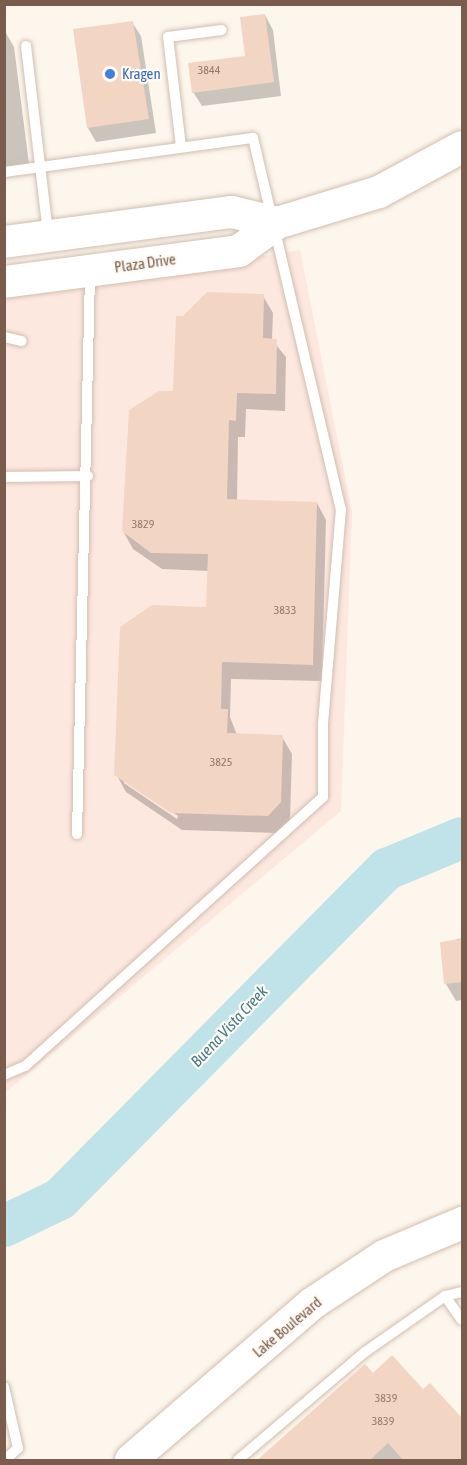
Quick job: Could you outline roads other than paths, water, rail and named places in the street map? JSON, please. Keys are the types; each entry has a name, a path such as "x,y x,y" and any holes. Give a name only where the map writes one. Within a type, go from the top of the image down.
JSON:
{"main road":[{"name":"Plaza Drive","path":"4,282 239,251 277,223 379,192 462,147"},
{"name":"Plaza Drive","path":"4,242 232,213 277,223"},
{"name":"Lake Boulevard","path":"131,1461 313,1303 384,1256 462,1223"}],"lane":[{"path":"181,147 168,37 222,30"},
{"path":"26,46 37,168 49,236"},
{"path":"4,172 253,138 277,223 341,509 323,725 323,797 25,1066 4,1075"},
{"path":"77,834 88,476 90,271"},
{"path":"4,337 22,341"},
{"path":"4,477 88,476"},
{"path":"238,1461 365,1352 445,1296 462,1292"},
{"path":"445,1296 462,1320"},
{"path":"4,1387 18,1448 5,1461"}],"waterway":[{"name":"Buena Vista Creek","path":"4,1226 60,1199 387,869 462,838"}],"place":[{"name":"Kragen","path":"110,74"}]}
